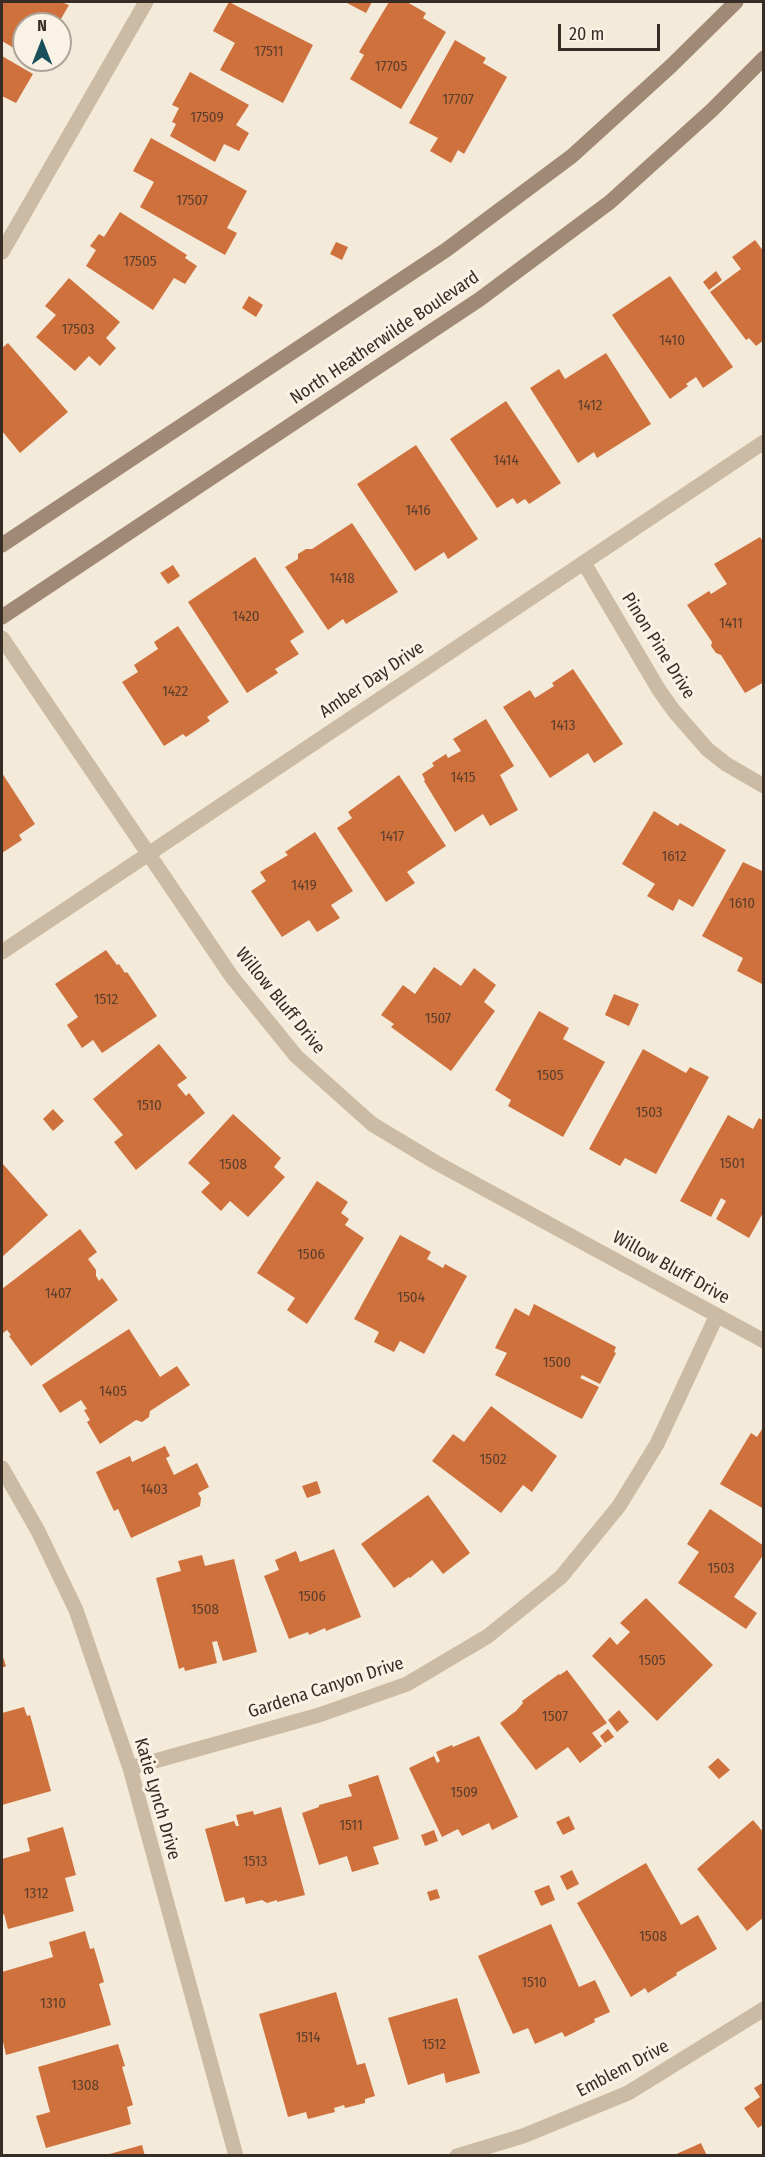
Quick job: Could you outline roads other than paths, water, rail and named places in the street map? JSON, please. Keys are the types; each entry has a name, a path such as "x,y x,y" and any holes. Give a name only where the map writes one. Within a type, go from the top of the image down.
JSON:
{"main road":[{"path":"2,545 446,250 572,156 671,66 736,2"},
{"name":"North Heatherwilde Boulevard","path":"2,617 480,299 610,202 712,110 764,58"}],"street":[{"path":"2,252 146,2"},
{"name":"Amber Day Drive","path":"2,952 764,442"},
{"name":"Pinon Pine Drive","path":"584,563 659,690 674,711 707,749 726,764 764,786"},
{"name":"Willow Bluff Drive","path":"2,638 232,977 296,1056 372,1124 435,1162 764,1341"},
{"name":"Gardena Canyon Drive","path":"130,1768 319,1715 407,1684 488,1636 561,1576 619,1506 657,1444 717,1315"},
{"name":"Katie Lynch Drive","path":"2,1468 38,1532 76,1610 130,1768 236,2156"},
{"name":"Emblem Drive","path":"457,2156 523,2136 628,2093 764,2009"}]}
